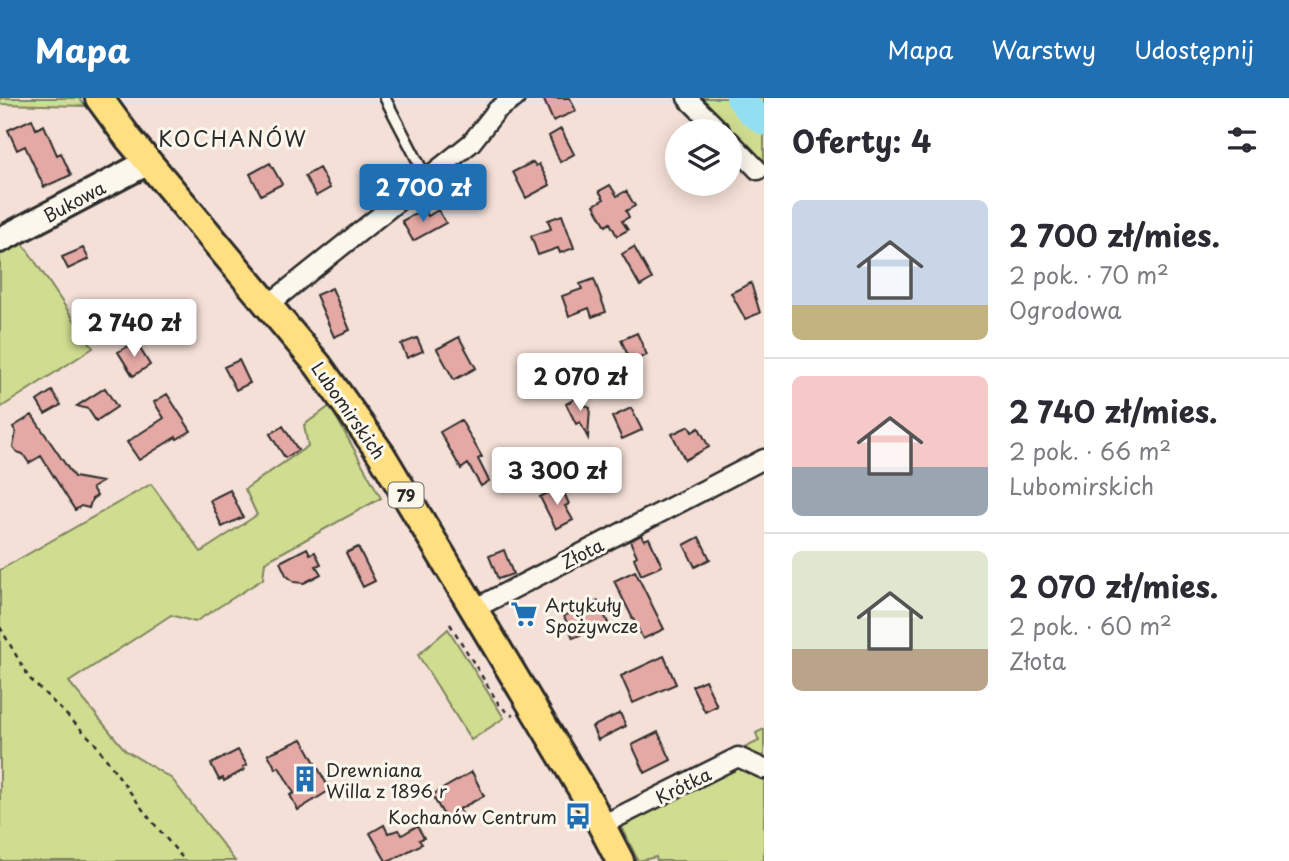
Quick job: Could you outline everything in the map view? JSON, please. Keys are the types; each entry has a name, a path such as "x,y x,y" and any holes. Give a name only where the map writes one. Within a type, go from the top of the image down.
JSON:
{"main road":[{"name":"Lubomirskich","path":"99,98 147,160 318,365 356,417 474,609 602,825 620,861"}],"street":[{"path":"268,305 471,143 497,110 514,98"},
{"path":"687,98 708,119"},
{"path":"742,153 758,170"},
{"name":"Bukowa","path":"0,240 139,167 147,160"},
{"name":"Złota","path":"474,609 764,459"},
{"name":"Krótka","path":"602,825 738,757 764,769"}],"lane":[{"path":"385,98 427,179"}],"path":[{"path":"450,624 499,706 523,720"},
{"path":"0,627 29,678 94,742 146,814 185,861"}],"green space":[{"path":"0,98 79,98 85,106 0,104"},
{"path":"698,98 764,98 764,162 742,141 742,119 720,119"},
{"path":"22,242 93,348 0,408 0,251"},
{"path":"330,406 381,498 265,562 263,579 195,622 171,615 69,682 125,750 172,779 235,861 0,861 0,570 151,484 201,552 257,515 245,489 308,446 304,425"},
{"path":"448,629 504,718 471,740 418,655"},
{"path":"764,729 764,861 657,861 656,857 638,861 614,810 759,741 756,733"}],"building":[{"path":"543,98 570,98 576,111 553,121"},
{"path":"32,119 36,129 44,125 57,155 61,153 71,175 44,187 25,146 17,150 8,130"},
{"path":"561,129 574,154 560,162 549,136"},
{"path":"533,162 536,166 539,164 550,185 526,198 513,172"},
{"path":"270,163 282,184 261,195 250,174"},
{"path":"319,168 330,188 316,196 305,176"},
{"path":"610,185 617,196 626,191 635,206 626,211 629,217 622,221 628,230 617,236 610,223 606,226 594,205 604,199 599,191"},
{"path":"424,209 428,216 438,210 446,223 413,241 402,221"},
{"path":"562,215 574,248 560,253 558,248 538,255 531,236 551,229 548,220"},
{"path":"634,247 652,279 640,286 622,254"},
{"path":"83,248 89,259 68,269 62,257"},
{"path":"594,279 606,312 592,317 589,308 569,316 562,296 582,289 580,284"},
{"path":"751,283 760,313 745,319 731,293"},
{"path":"332,288 350,330 334,337 316,295"},
{"path":"637,333 647,355 631,362 621,340"},
{"path":"459,337 476,368 454,380 437,349"},
{"path":"417,338 423,351 407,358 401,344"},
{"path":"136,342 150,365 133,376 118,352"},
{"path":"239,360 250,383 236,390 224,367"},
{"path":"105,388 117,407 96,421 88,409 77,406"},
{"path":"52,391 61,405 45,414 37,401"},
{"path":"167,394 191,431 139,460 127,442 164,418 154,402"},
{"path":"580,396 590,408 588,438 580,422 576,424 566,404"},
{"path":"631,408 642,430 622,439 612,417"},
{"path":"32,415 74,477 102,482 92,488 97,496 92,499 89,508 81,506 75,510 41,456 29,463 23,454 13,447 16,432 13,427"},
{"path":"461,420 482,457 478,459 489,481 481,486 468,464 461,469 440,432"},
{"path":"283,426 298,450 285,458 270,434"},
{"path":"689,426 692,432 699,428 709,447 685,460 672,434"},
{"path":"561,486 569,504 565,506 573,520 556,529 540,497"},
{"path":"230,490 243,517 222,527 210,500"},
{"path":"641,535 644,540 649,538 662,566 641,575 630,541"},
{"path":"699,537 710,559 695,567 684,545"},
{"path":"358,547 375,581 363,587 346,553"},
{"path":"307,548 310,554 315,552 321,564 316,566 321,574 304,583 294,582 286,575 280,562"},
{"path":"504,550 513,574 498,579 489,556"},
{"path":"635,571 664,629 643,639 614,581"},
{"path":"598,601 608,623 573,638 564,616"},
{"path":"664,656 676,684 633,703 621,676"},
{"path":"705,680 717,706 705,712 692,686"},
{"path":"620,713 626,726 598,740 592,727"},
{"path":"658,732 671,760 645,773 632,745"},
{"name":"Drewniana Willa z 1896 r","path":"302,739 330,790 298,810 290,795 294,793 268,754"},
{"path":"238,750 247,765 243,767 244,770 224,781 223,778 219,780 211,764"},
{"path":"472,772 484,796 459,809 463,815 449,824 432,795"},
{"path":"384,825 388,833 399,830 402,835 417,826 424,838 419,840 422,844 386,861 370,833"}],"waterway":[{"path":"740,98 750,111 764,121"}],"place":[{"name":"Artykuły Spożywcze","path":"524,614"},
{"name":"Drewniana Willa z 1896 r","path":"305,779"},
{"name":"Kochanów Centrum","path":"578,816"}],"district":[{"name":"KOCHANÓW","path":"233,138"}]}
